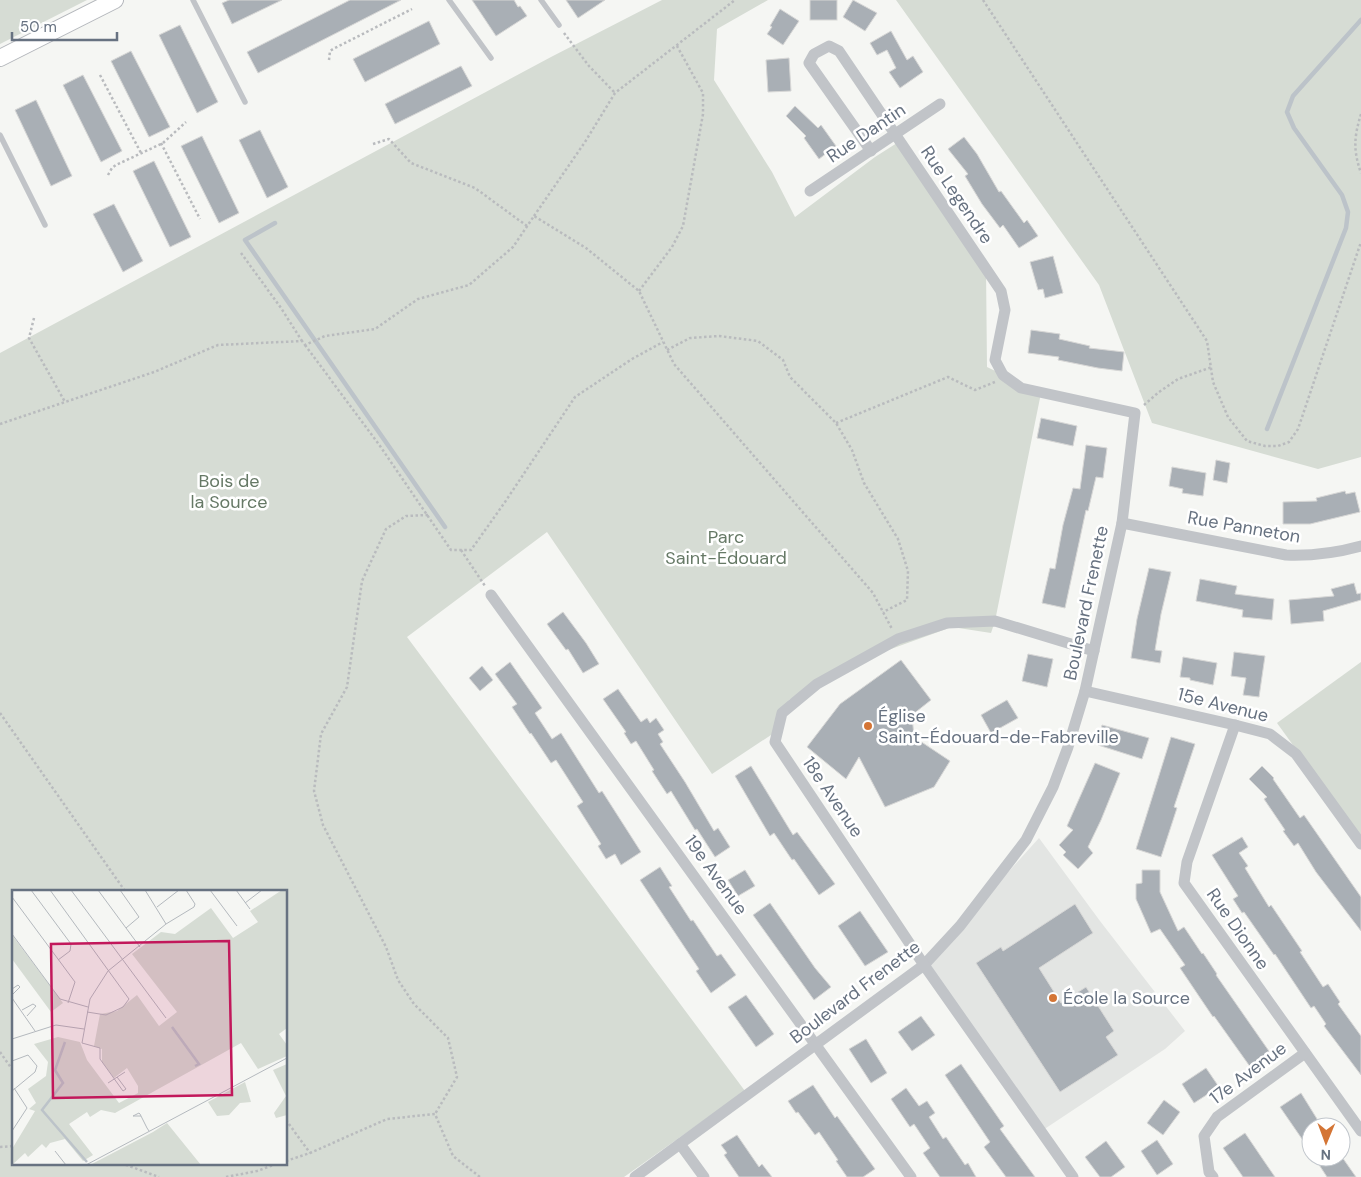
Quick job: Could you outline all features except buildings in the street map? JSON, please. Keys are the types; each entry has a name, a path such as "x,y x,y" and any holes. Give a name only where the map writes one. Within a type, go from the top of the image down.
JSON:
{"main road":[{"path":"0,58 115,0"}],"street":[{"name":"Rue Legendre","path":"871,151 809,63 814,54 829,46 839,51 1001,291 1005,310 995,360 1003,375"},
{"name":"Rue Dantin","path":"810,191 940,104"},
{"path":"1003,375 1022,388 1135,413"},
{"name":"Boulevard Frenette","path":"635,1177 924,965 960,926 1026,840 1056,779 1085,691 1122,523 1135,413"},
{"name":"Rue Panneton","path":"1122,523 1286,554 1307,556 1335,553 1361,546"},
{"name":"19e Avenue","path":"491,595 911,1177"},
{"name":"18e Avenue","path":"1073,1177 924,965 775,742 782,713 817,684 898,639 947,624 995,621 1094,651"},
{"name":"15e Avenue","path":"1085,691 1270,734 1296,754 1361,844"},
{"name":"Rue Dionne","path":"1235,725 1187,862 1184,883 1361,1131"},
{"name":"17e Avenue","path":"1213,1177 1209,1172 1204,1136 1217,1117 1305,1053"},
{"path":"680,1144 704,1177"}],"lane":[{"path":"193,0 245,102"},
{"path":"449,0 491,58"},
{"path":"541,0 559,25"},
{"path":"0,135 45,225"}],"path":[{"path":"306,345 323,338 375,329 418,299 469,285 513,247 585,142 615,93 735,0"},
{"path":"983,0 1207,341 1213,382 1228,417 1247,441 1265,446 1278,446 1289,442 1298,429 1361,242"},
{"path":"329,60 330,51 333,49 412,9"},
{"path":"559,25 589,66 615,93"},
{"path":"638,291 672,247 683,226 703,114 703,93 677,46"},
{"path":"100,75 140,153"},
{"path":"1361,114 1356,132 1355,155 1361,173"},
{"path":"108,175 116,165 161,144 186,122"},
{"path":"372,144 388,139 410,164 475,188 527,226"},
{"path":"161,144 200,219"},
{"path":"534,216 586,248 638,291 674,364 872,593 898,639"},
{"path":"241,253 451,550 472,550 575,397 632,359 663,342"},
{"path":"34,318 29,338 64,402"},
{"path":"667,350 690,338 719,336 758,341 783,360 790,377 836,423 852,450 864,483 898,539 908,571 907,600 883,612"},
{"path":"0,424 154,372 218,345 302,341"},
{"path":"1135,413 1159,392 1178,379 1212,367"},
{"path":"836,423 948,377 975,390 994,383 1003,375"},
{"path":"428,515 406,516 386,529 362,581 348,687 321,734 314,791 323,825 386,946 398,980 414,1004 448,1038 457,1077 435,1114"},
{"path":"461,550 491,595"},
{"path":"0,713 124,890"},
{"path":"0,1052 12,1069"},
{"path":"288,1160 310,1153 387,1119 435,1114"},
{"path":"435,1114 453,1156 480,1177"},
{"path":"288,1123 310,1153"},
{"path":"124,1164 159,1177"},
{"path":"226,1177 258,1171 276,1164"}],"shaded area":[{"name":"École la Source","path":"1039,838 1185,1031 1165,1049 1037,1134 924,965"}],"green space":[{"path":"0,0 87,0 0,44"},
{"name":"Bois de la Source","path":"662,0 768,0 717,29 714,80 772,172 795,217 875,157 897,143 986,268 987,367 1041,393 991,633 952,627 866,658 789,700 777,731 712,774 547,532 407,637 745,1091 624,1177 0,1177 0,353 551,57"},
{"path":"896,0 1361,0 1361,457 1318,469 1152,423 1099,285"},
{"path":"1361,662 1361,839 1277,723"}],"waterway":[{"path":"1267,429 1346,228 1348,212 1342,195 1294,128 1287,112 1293,96 1361,20"},
{"path":"275,223 245,240 445,527"}],"place":[{"name":"Église Saint-Édouard-de-Fabreville","path":"868,726"},
{"name":"École la Source","path":"1053,998"}],"park label":[{"name":"Parc Saint-Édouard","path":"726,547"}]}
